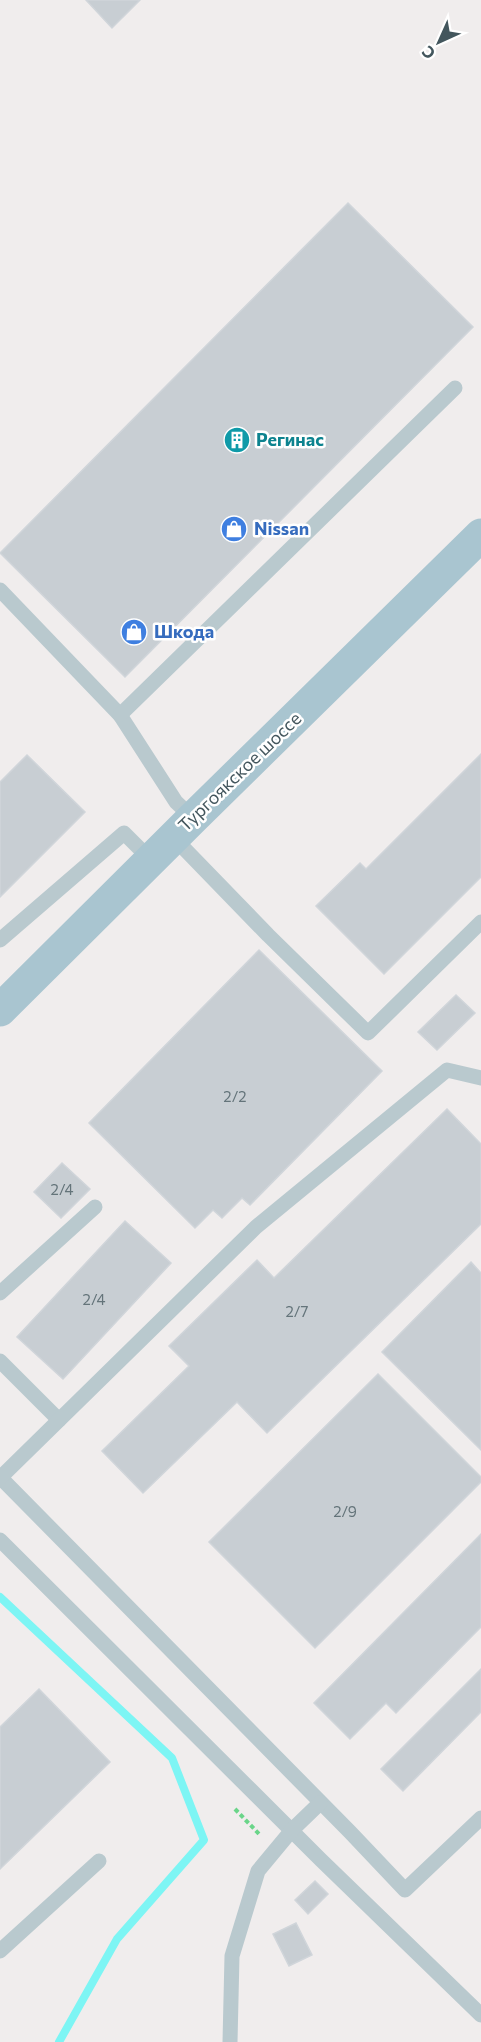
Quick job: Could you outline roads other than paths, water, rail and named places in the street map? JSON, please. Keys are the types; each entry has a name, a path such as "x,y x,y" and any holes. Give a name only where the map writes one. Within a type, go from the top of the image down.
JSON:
{"main road":[{"name":"Тургоякское шоссе","path":"0,1010 481,535"}],"lane":[{"path":"120,715 455,388"},
{"path":"0,590 120,715 176,802 172,838"},
{"path":"0,940 124,833 172,838 368,1033 481,922"},
{"path":"481,1078 447,1070 256,1227 0,1478 405,1890 481,1818"},
{"path":"0,1293 95,1207"},
{"path":"0,1361 59,1420"},
{"path":"0,1540 291,1830 481,2015"},
{"path":"230,2042 232,1956 258,1871 291,1830 320,1803"},
{"path":"0,1951 99,1861"}],"waterway":[{"path":"0,1597 172,1758 204,1840 117,1939 59,2042"}],"place":[{"name":"Регинас","path":"237,440"},
{"name":"Nissan","path":"234,529"},
{"name":"Шкода","path":"134,632"}]}
